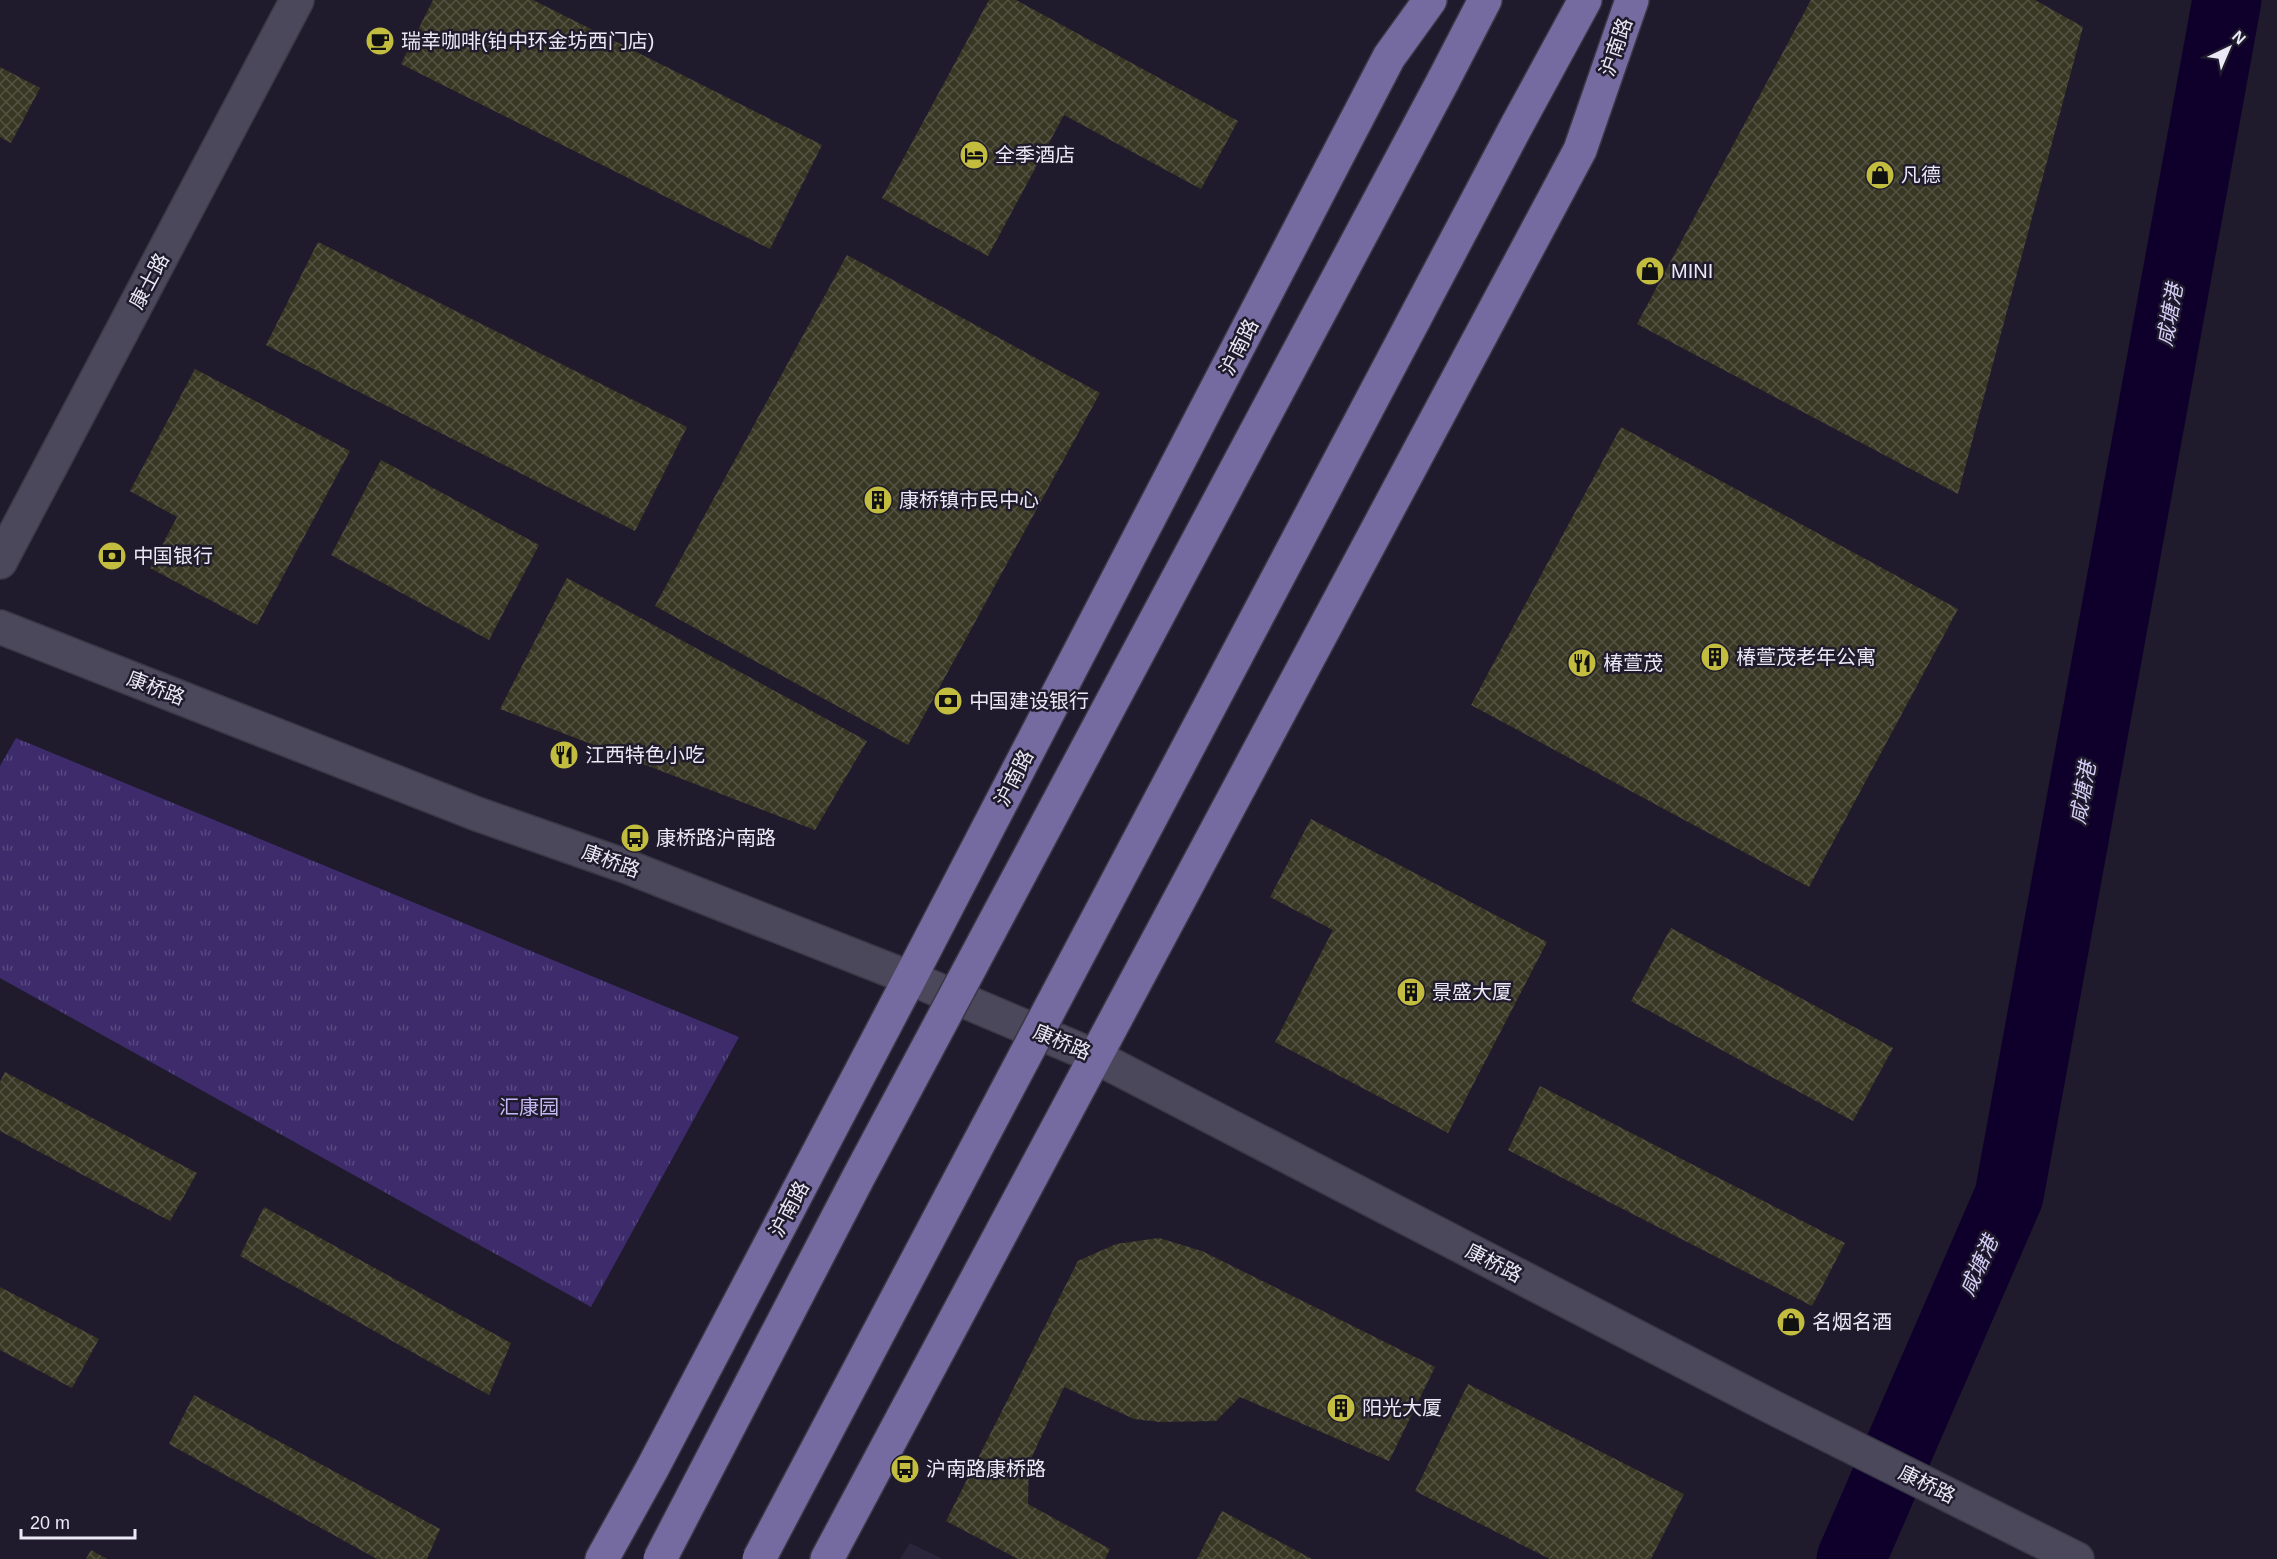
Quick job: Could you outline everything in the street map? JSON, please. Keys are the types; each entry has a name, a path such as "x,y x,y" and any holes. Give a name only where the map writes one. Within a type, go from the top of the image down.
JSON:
{"main road":[{"name":"康士路","path":"0,562 297,0"},
{"name":"沪南路","path":"602,1559 658,1458 910,978 1389,57 1430,0"},
{"path":"660,1559 864,1167 1485,0"},
{"path":"759,1559 1585,0"},
{"name":"沪南路","path":"827,1559 1580,150 1632,0"},
{"name":"康桥路","path":"0,627 477,814 628,867 910,978 1094,1056 1772,1407 2077,1559"}],"shaded area":[{"path":"910,1543 943,1559 900,1559"}],"green space":[{"name":"汇康园","path":"16,738 739,1037 591,1307 0,978 0,766"}],"building":[{"path":"433,0 533,0 822,145 770,249 401,64"},
{"name":"全季酒店","path":"989,0 1016,0 1238,121 1201,189 1064,115 988,256 882,198"},
{"name":"凡德","path":"1811,0 2035,0 2083,27 1958,494 1637,324"},
{"path":"0,67 40,88 11,143 0,137"},
{"path":"318,242 687,427 635,531 266,345"},
{"name":"康桥镇市民中心","path":"847,255 1100,393 908,745 655,606"},
{"path":"195,369 350,451 257,625 150,568 177,517 130,491"},
{"name":"椿萱茂老年公寓","path":"1621,427 1958,609 1809,887 1471,705"},
{"path":"381,460 539,545 489,640 331,555"},
{"path":"567,578 867,741 815,830 500,709"},
{"name":"景盛大厦","path":"1311,819 1547,942 1448,1133 1275,1042 1333,930 1270,897"},
{"path":"1671,928 1893,1048 1853,1121 1631,1001"},
{"path":"5,1072 197,1173 170,1221 0,1131 0,1082"},
{"path":"1540,1086 1845,1243 1812,1306 1508,1150"},
{"path":"264,1207 511,1343 489,1395 240,1256"},
{"name":"阳光大厦","path":"1159,1238 1202,1251 1435,1367 1389,1461 1240,1397 1216,1421 1160,1422 1134,1419 1064,1387 1029,1463 1028,1504 1110,1549 1105,1559 1018,1559 946,1521 1078,1261 1116,1244"},
{"path":"0,1287 99,1339 72,1388 0,1350"},
{"path":"1468,1384 1684,1494 1651,1559 1550,1559 1415,1491"},
{"path":"194,1395 440,1529 427,1559 377,1559 169,1444"},
{"path":"1222,1511 1312,1559 1197,1559"},
{"path":"91,1550 107,1559 86,1559"}],"waterway":[{"name":"咸塘港","path":"1851,1559 2009,1196 2227,0"}],"place":[{"name":"瑞幸咖啡(铂中环金坊西门店)","path":"380,41"},
{"name":"全季酒店","path":"974,155"},
{"name":"凡德","path":"1880,175"},
{"name":"MINI","path":"1650,271"},
{"name":"康桥镇市民中心","path":"878,500"},
{"name":"中国银行","path":"112,556"},
{"name":"椿萱茂老年公寓","path":"1715,657"},
{"name":"椿萱茂","path":"1582,663"},
{"name":"中国建设银行","path":"948,701"},
{"name":"江西特色小吃","path":"564,755"},
{"name":"康桥路沪南路","path":"635,838"},
{"name":"景盛大厦","path":"1411,992"},
{"name":"名烟名酒","path":"1791,1322"},
{"name":"阳光大厦","path":"1341,1408"},
{"name":"沪南路康桥路","path":"905,1469"}]}
